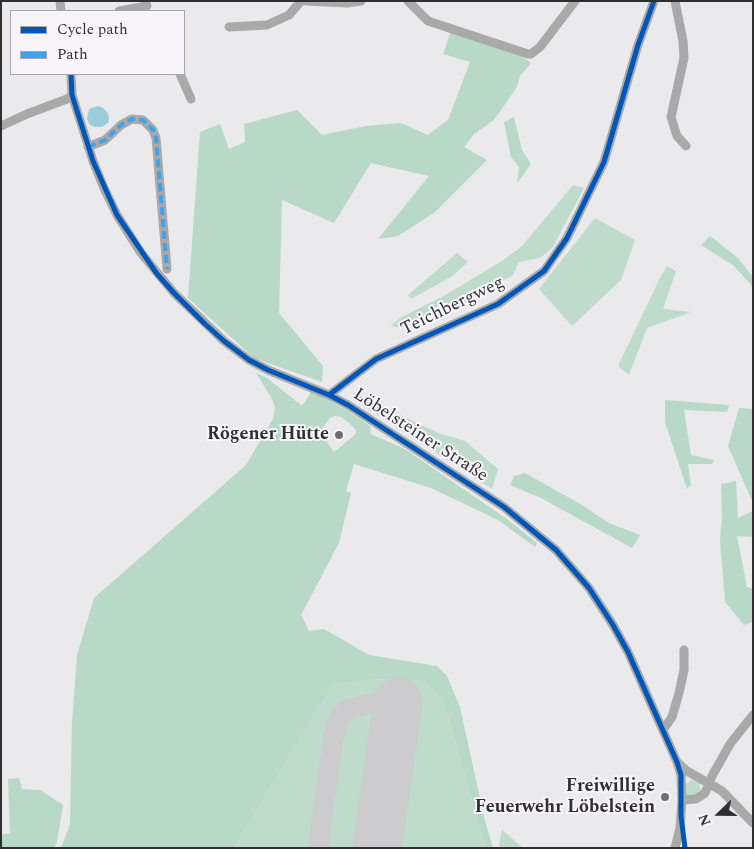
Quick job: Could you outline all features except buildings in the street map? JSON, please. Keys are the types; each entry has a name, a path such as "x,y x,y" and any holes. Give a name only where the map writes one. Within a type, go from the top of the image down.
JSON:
{"street":[{"path":"229,27 267,25 289,14 301,1"},
{"path":"306,1 340,4 361,1"},
{"path":"408,1 428,21 528,54 538,50 575,1"},
{"name":"Teichbergweg","path":"329,394 376,359 498,304 544,271 567,238 604,162 638,45 654,1"},
{"path":"674,1 683,41 684,58 672,117 677,136 686,146"},
{"path":"125,10 147,6"},
{"name":"Löbelsteiner Straße","path":"70,75 72,95 88,147 104,188 117,215 141,253 174,293 224,341 249,360 268,370 329,394 458,475 504,507 556,550 589,588 613,625 628,652 677,762 687,771 722,791 753,823"},
{"path":"180,75 191,98"},
{"path":"1,126 68,99 72,95"},
{"path":"88,147 106,140 121,124 132,119 143,120 153,130 156,138 167,269"},
{"path":"663,730 672,717 680,693 684,670 684,650"},
{"path":"682,800 699,798 706,793 730,744 753,715"},
{"path":"675,848 680,828 682,800 681,775 677,762"}],"green space":[{"path":"451,31 521,56 531,63 520,76 517,87 494,120 474,134 464,147 487,160 434,213 398,236 378,239 429,176 371,163 334,223 282,200 279,313 323,366 322,382 254,358 188,298 200,132 220,124 229,149 245,142 244,124 297,110 322,135 366,126 401,123 428,135 448,120 470,62 443,54"},
{"path":"514,117 522,150 531,164 517,183 519,167 511,157 504,122"},
{"path":"573,185 584,188 553,247 540,258 519,262 513,275 458,306 438,306 403,328 391,326 400,318 444,296 505,259 522,246"},
{"path":"595,218 635,240 621,280 572,326 539,289"},
{"path":"710,236 737,257 753,277 753,287 734,266 701,245"},
{"path":"457,253 468,262 451,277 411,299 408,295"},
{"path":"667,266 676,271 663,309 691,312 647,328 629,375 618,366"},
{"path":"256,373 267,378 302,406 312,391 348,411 370,426 371,434 405,449 507,519 537,543 535,547 498,520 431,488 354,464 346,491 351,493 339,543 301,615 309,631 324,629 369,655 437,666 447,676 460,707 485,821 493,848 487,848 483,840 443,699 424,682 379,679 333,684 234,848 61,848 70,824 72,723 77,655 94,598 246,465 273,419 275,407","holes":["335,416 341,417 356,430 356,434 334,452 320,432 330,418"]},
{"path":"353,392 438,433 465,441 498,469 492,489 358,402"},
{"path":"665,400 729,405 727,412 684,410 691,455 714,460 712,464 688,464 691,485 687,489 665,422"},
{"path":"739,408 753,409 753,503 728,446"},
{"path":"525,473 582,505 609,523 640,535 632,548 541,498 510,485 514,476"},
{"path":"736,481 738,518 753,511 753,537 737,536 747,587 753,589 753,622 744,625 725,602 720,541 722,517 721,484"},
{"path":"379,679 424,682 443,699 483,840 487,848 234,848 333,684"},
{"path":"19,778 22,789 40,790 63,805 57,842 54,848 1,848 1,835 10,833 8,779"},
{"path":"691,780 699,783 701,791 688,797 685,785"},
{"path":"502,830 523,848 501,848 499,845"}],"water":[{"path":"98,106 108,113 109,122 102,127 90,125 87,119 89,109"}],"taxiway":[{"path":"318,848 333,739 338,720 346,711 370,704 376,704 396,712"}],"runway":[{"path":"377,848 398,702"}],"marked path":[{"path":"88,147 105,140 121,125 132,119 143,120 153,130 156,138 167,269"}],"cycle path":[{"path":"329,395 376,359 498,304 544,271 567,238 604,162 638,45 654,1"},
{"path":"71,75 72,95 93,161 117,215 157,274 205,324 249,360 348,405 504,507 556,550 589,588 628,652 677,762 681,775 681,816 685,848"}],"place":[{"name":"Rögener Hütte","path":"339,435"},
{"name":"Freiwillige Feuerwehr Löbelstein","path":"665,797"}]}
